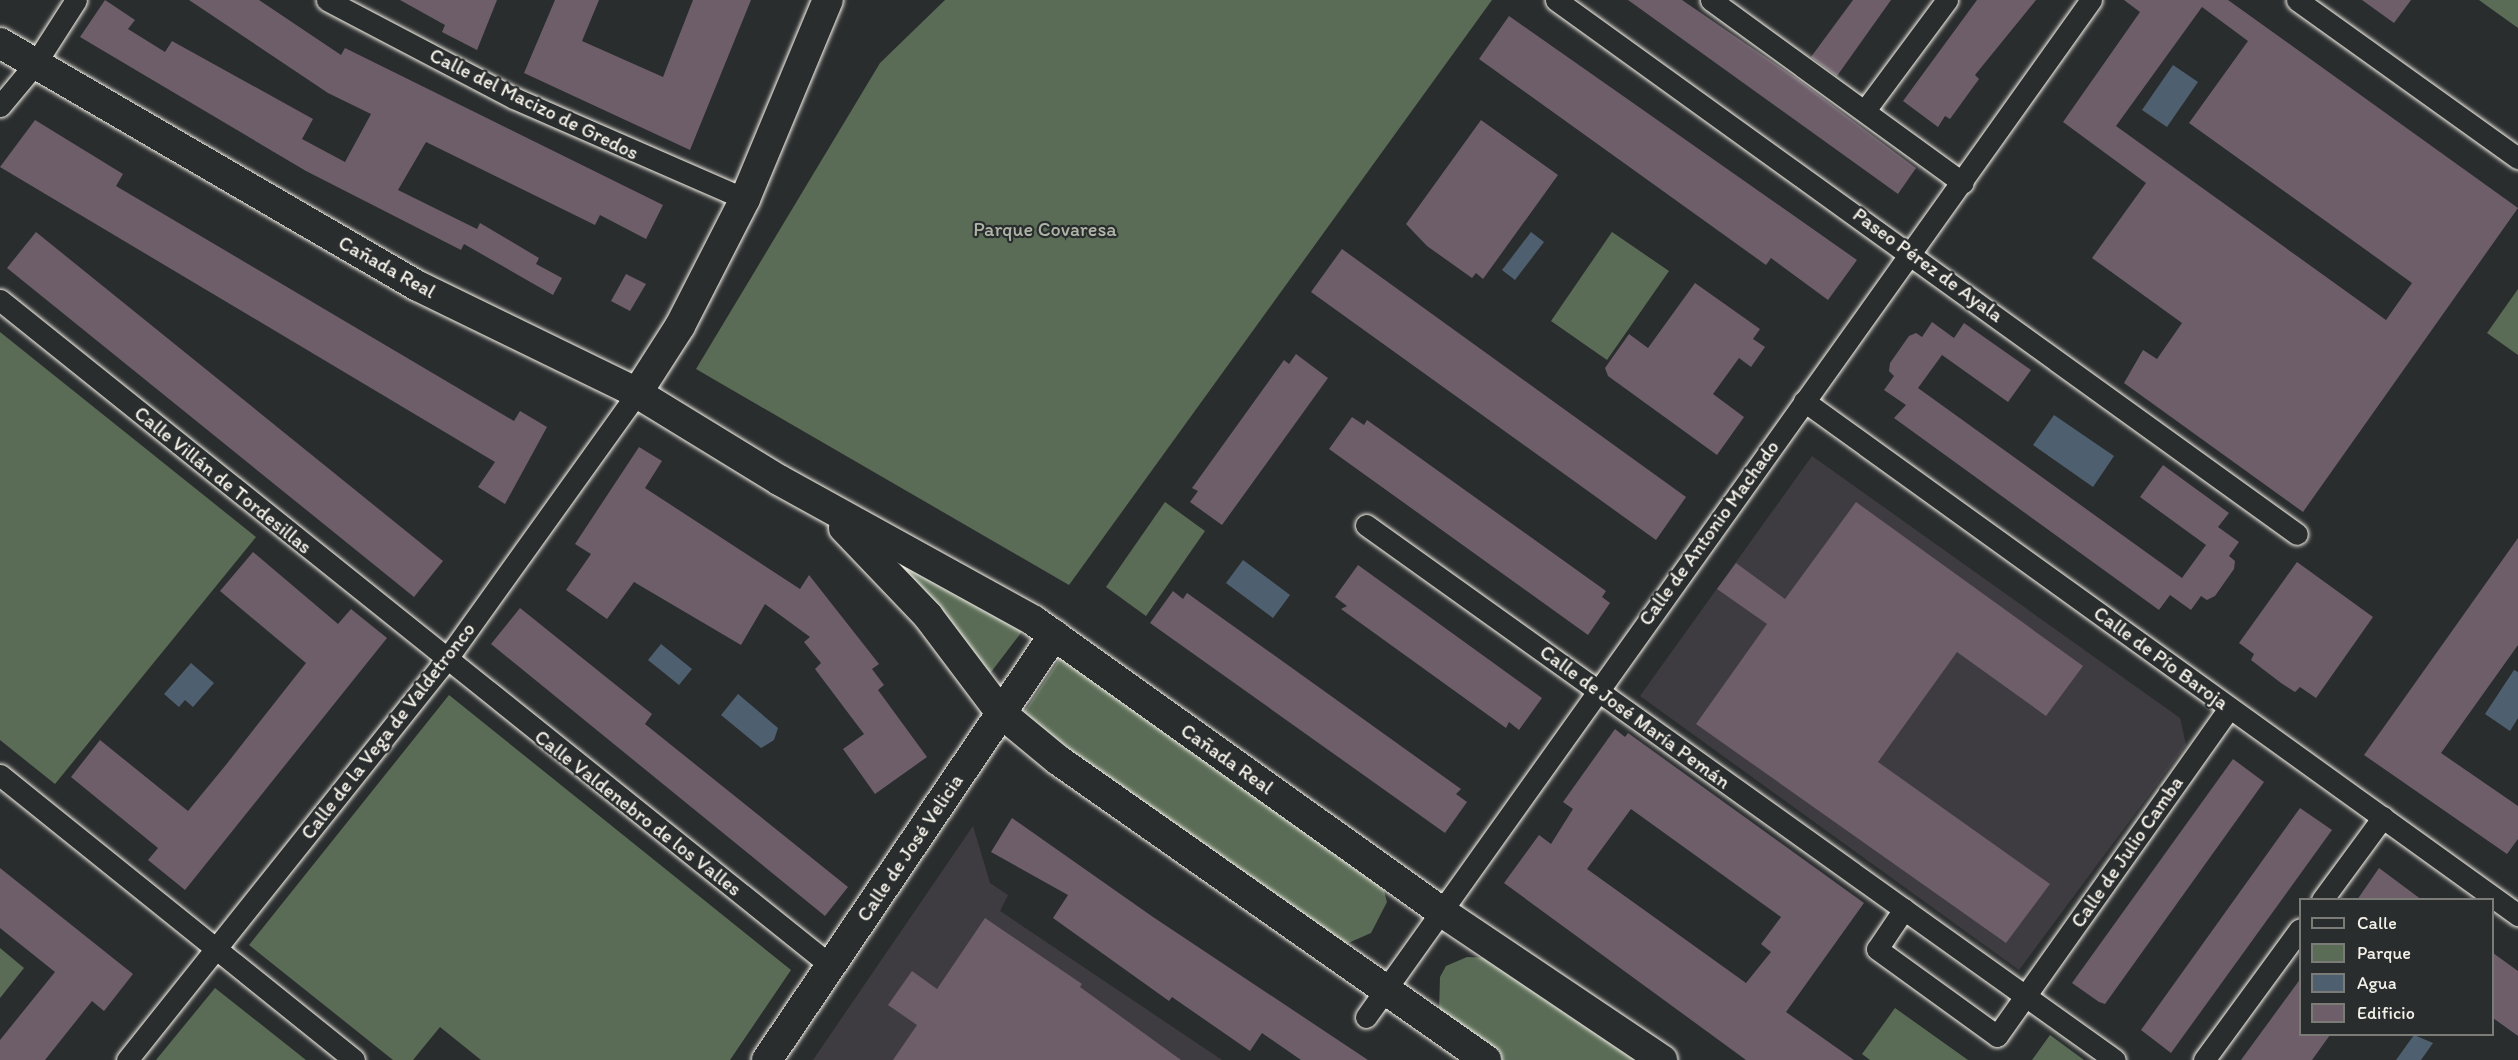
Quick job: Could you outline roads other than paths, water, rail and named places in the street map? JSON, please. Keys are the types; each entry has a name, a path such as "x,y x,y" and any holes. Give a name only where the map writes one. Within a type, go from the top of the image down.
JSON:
{"street":[{"path":"0,106 35,64 76,0"},
{"name":"Calle del Macizo de Gredos","path":"327,0 514,98 745,199"},
{"path":"637,393 680,326 745,199 828,0"},
{"name":"Paseo Pérez de Ayala","path":"1556,0 1912,252 2298,534"},
{"path":"1711,0 1866,109 1963,183"},
{"path":"1866,109 1947,0"},
{"name":"Calle de Antonio Machado","path":"1366,1017 1456,885 1963,183 2091,0"},
{"path":"2298,0 2518,158"},
{"name":"Cañada Real","path":"0,43 418,286 637,393 779,480 1054,635 1439,909 1662,1060"},
{"name":"Calle Villán de Tordesillas","path":"0,300 447,660"},
{"name":"Calle de la Vega de Valdetronco","path":"127,1060 447,660 637,393"},
{"name":"Calle de Pío Baroja","path":"1804,401 2518,915"},
{"name":"Cañada Real","path":"779,480 860,541 928,616 1000,713 1058,760 1485,1060"},
{"name":"Calle de José María Pemán","path":"1366,525 2115,1060"},
{"name":"Calle de José Velicia","path":"766,1060 1054,635"},
{"name":"Calle Valdenebro de los Valles","path":"447,660 830,965"},
{"name":"Calle de Julio Camba","path":"2025,996 2229,708"},
{"path":"0,775 218,948 354,1060"},
{"path":"2323,898 2383,817"},
{"path":"1904,909 1877,949 1997,1036 2025,996"},
{"path":"2205,1060 2299,932"}],"water":[{"path":"2173,65 2198,82 2167,127 2142,110"},
{"path":"1531,232 1544,242 1515,280 1502,270"},
{"path":"2054,415 2114,456 2093,487 2033,445"},
{"path":"1243,560 1290,595 1273,618 1226,583"},
{"path":"661,644 692,669 679,685 648,660"},
{"path":"191,663 214,683 193,707 185,700 179,707 164,694"},
{"path":"2514,670 2518,672 2518,718 2510,731 2485,714"},
{"path":"738,694 778,728 774,740 761,748 721,715"},
{"path":"2413,1036 2433,1043 2421,1060 2396,1060"}],"park label":[{"name":"Parque Covaresa","path":"1045,229"}]}
